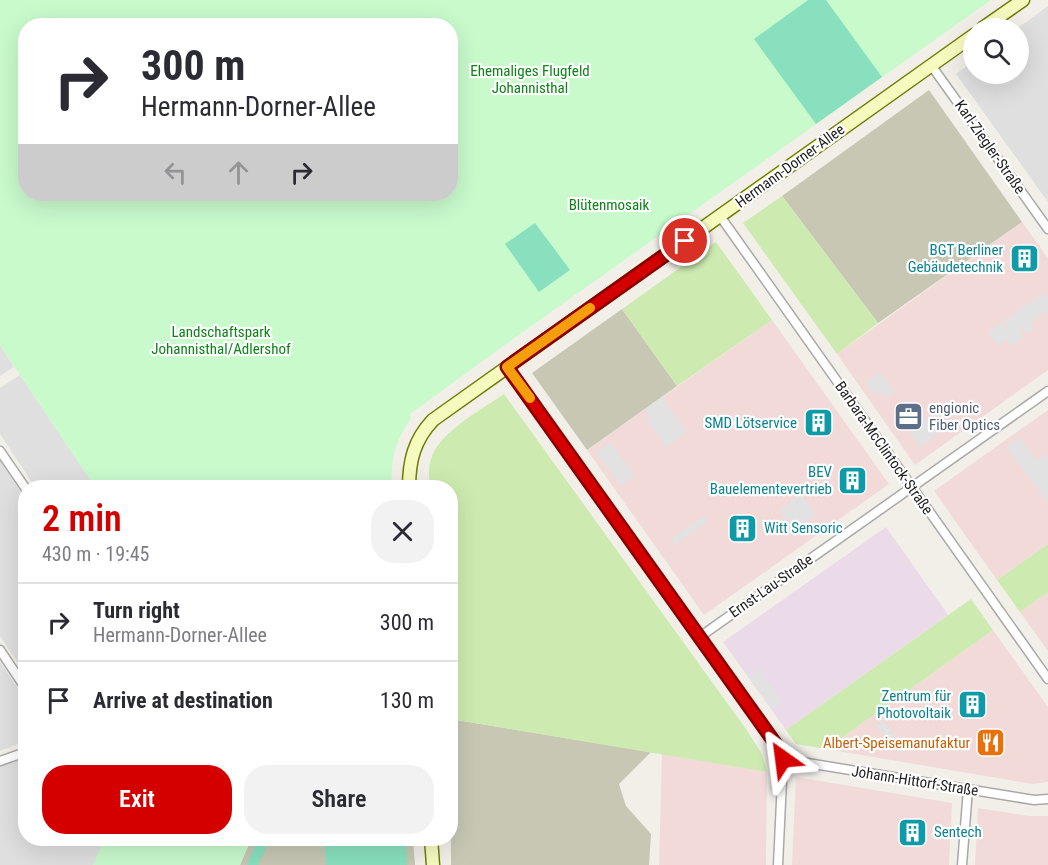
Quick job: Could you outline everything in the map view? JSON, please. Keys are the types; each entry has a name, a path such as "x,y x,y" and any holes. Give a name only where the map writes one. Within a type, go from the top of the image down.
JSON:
{"street":[{"path":"997,18 1023,0"},
{"name":"Hermann-Dorner-Allee","path":"410,480 410,459 415,445 433,420 963,43"},
{"name":"Karl-Ziegler-Straße","path":"931,65 1048,229"},
{"name":"Barbara-McClintock-Straße","path":"720,216 1048,679"},
{"path":"507,367 780,750 783,759 778,865"},
{"name":"Ernst-Lau-Straße","path":"700,636 1048,391"},
{"path":"0,451 20,480"},
{"path":"0,650 18,677"},
{"path":"0,761 18,755"},
{"name":"Johann-Hittorf-Straße","path":"783,759 1034,800 1048,799"},
{"path":"962,865 968,789"},
{"path":"432,846 433,865"}],"shaded area":[{"path":"1048,6 1048,202 963,84 1029,84 1029,20"},
{"path":"963,69 963,84 956,74"},
{"path":"929,90 1022,222 878,323 782,196"},
{"path":"1022,222 1048,258 1048,370 915,465 837,354"},
{"path":"1043,293 1048,299 1048,311 1031,322 1035,328 1027,334 1023,328 1020,330 1024,337 1011,346 1006,340 998,346 988,332 1002,322 1007,329 1004,321 1017,311 1022,318 1018,310 1034,299 1039,305 1036,298"},
{"path":"622,309 677,386 587,450 532,373"},
{"path":"772,320 889,484 704,615 587,450"},
{"path":"0,345 14,367 0,376"},
{"path":"880,372 894,392 886,398 881,391 875,395 865,383"},
{"path":"20,375 90,480 30,480 0,434 0,388"},
{"path":"662,397 687,432 666,447 647,420 650,417 645,409"},
{"path":"940,409 944,414 939,418 946,428 920,447 909,431"},
{"path":"1048,410 1048,544 997,580 934,491"},
{"path":"1019,437 1036,461 1048,453 1048,503 1006,447"},
{"path":"610,442 635,476 621,486 596,452"},
{"path":"0,460 18,488 18,663 0,636"},
{"path":"801,494 816,515 802,525 797,519 790,524 779,510"},
{"path":"704,515 708,521 675,545 671,539"},
{"path":"886,527 948,615 786,730 723,642"},
{"path":"1048,592 1048,651 1020,612"},
{"name":"Zentrum für Photovoltaik","path":"993,630 1048,707 1048,782 1033,784 826,749"},
{"path":"0,662 18,688 18,744 0,751"},
{"path":"759,669 782,702 772,710 749,678"},
{"path":"458,720 651,752 619,784 626,806 651,834 649,865 451,865 451,846 458,846"},
{"path":"883,720 906,752 895,750 876,725"},
{"path":"662,754 767,772 766,865 659,865"},
{"path":"18,759 18,846 102,846 93,865 0,865 0,766"},
{"path":"796,777 952,803 949,865 792,865"},
{"path":"978,808 1029,816 1048,816 1048,865 975,865"},
{"path":"248,846 414,846 415,865 240,865"}],"green space":[{"name":"Landschaftspark Johannisthal/Adlershof","path":"0,0 991,0 410,414 411,418 395,451 392,480 90,480 0,345"},
{"path":"808,0 826,0 882,77 816,124 754,39"},
{"path":"782,196 878,323 837,354 743,223"},
{"path":"535,223 570,270 539,292 505,244"},
{"path":"716,242 772,320 677,386 622,309"},
{"path":"504,394 746,729 762,754 767,772 458,720 458,480 429,480 429,466 435,449 473,414"},
{"path":"1048,544 1048,592 1020,612 997,580"},
{"path":"971,599 993,630 826,749 796,744 786,730"},
{"path":"101,846 248,846 240,865 93,865"},
{"path":"255,846 267,846 258,865 247,865"},
{"path":"325,846 406,846 407,865 326,865"}],"slow traffic":[{"path":"530,398 507,367 590,308"}],"place":[{"name":"BGT Berliner Gebäudetechnik","path":"1024,259"},
{"name":"engionic Fiber Optics","path":"908,417"},
{"name":"SMD Lötservice","path":"818,423"},
{"name":"BEV Bauelementevertrieb","path":"853,481"},
{"name":"Witt Sensoric","path":"743,528"},
{"name":"Zentrum für Photovoltaik","path":"972,705"},
{"name":"Albert-Speisemanufaktur","path":"991,743"},
{"name":"Sentech","path":"913,832"}],"route":[{"path":"685,241 507,367 709,649 780,750 783,759"}],"park label":[{"name":"Ehemaliges Flugfeld Johannisthal","path":"530,80"},
{"name":"Blütenmosaik","path":"609,205"}]}
